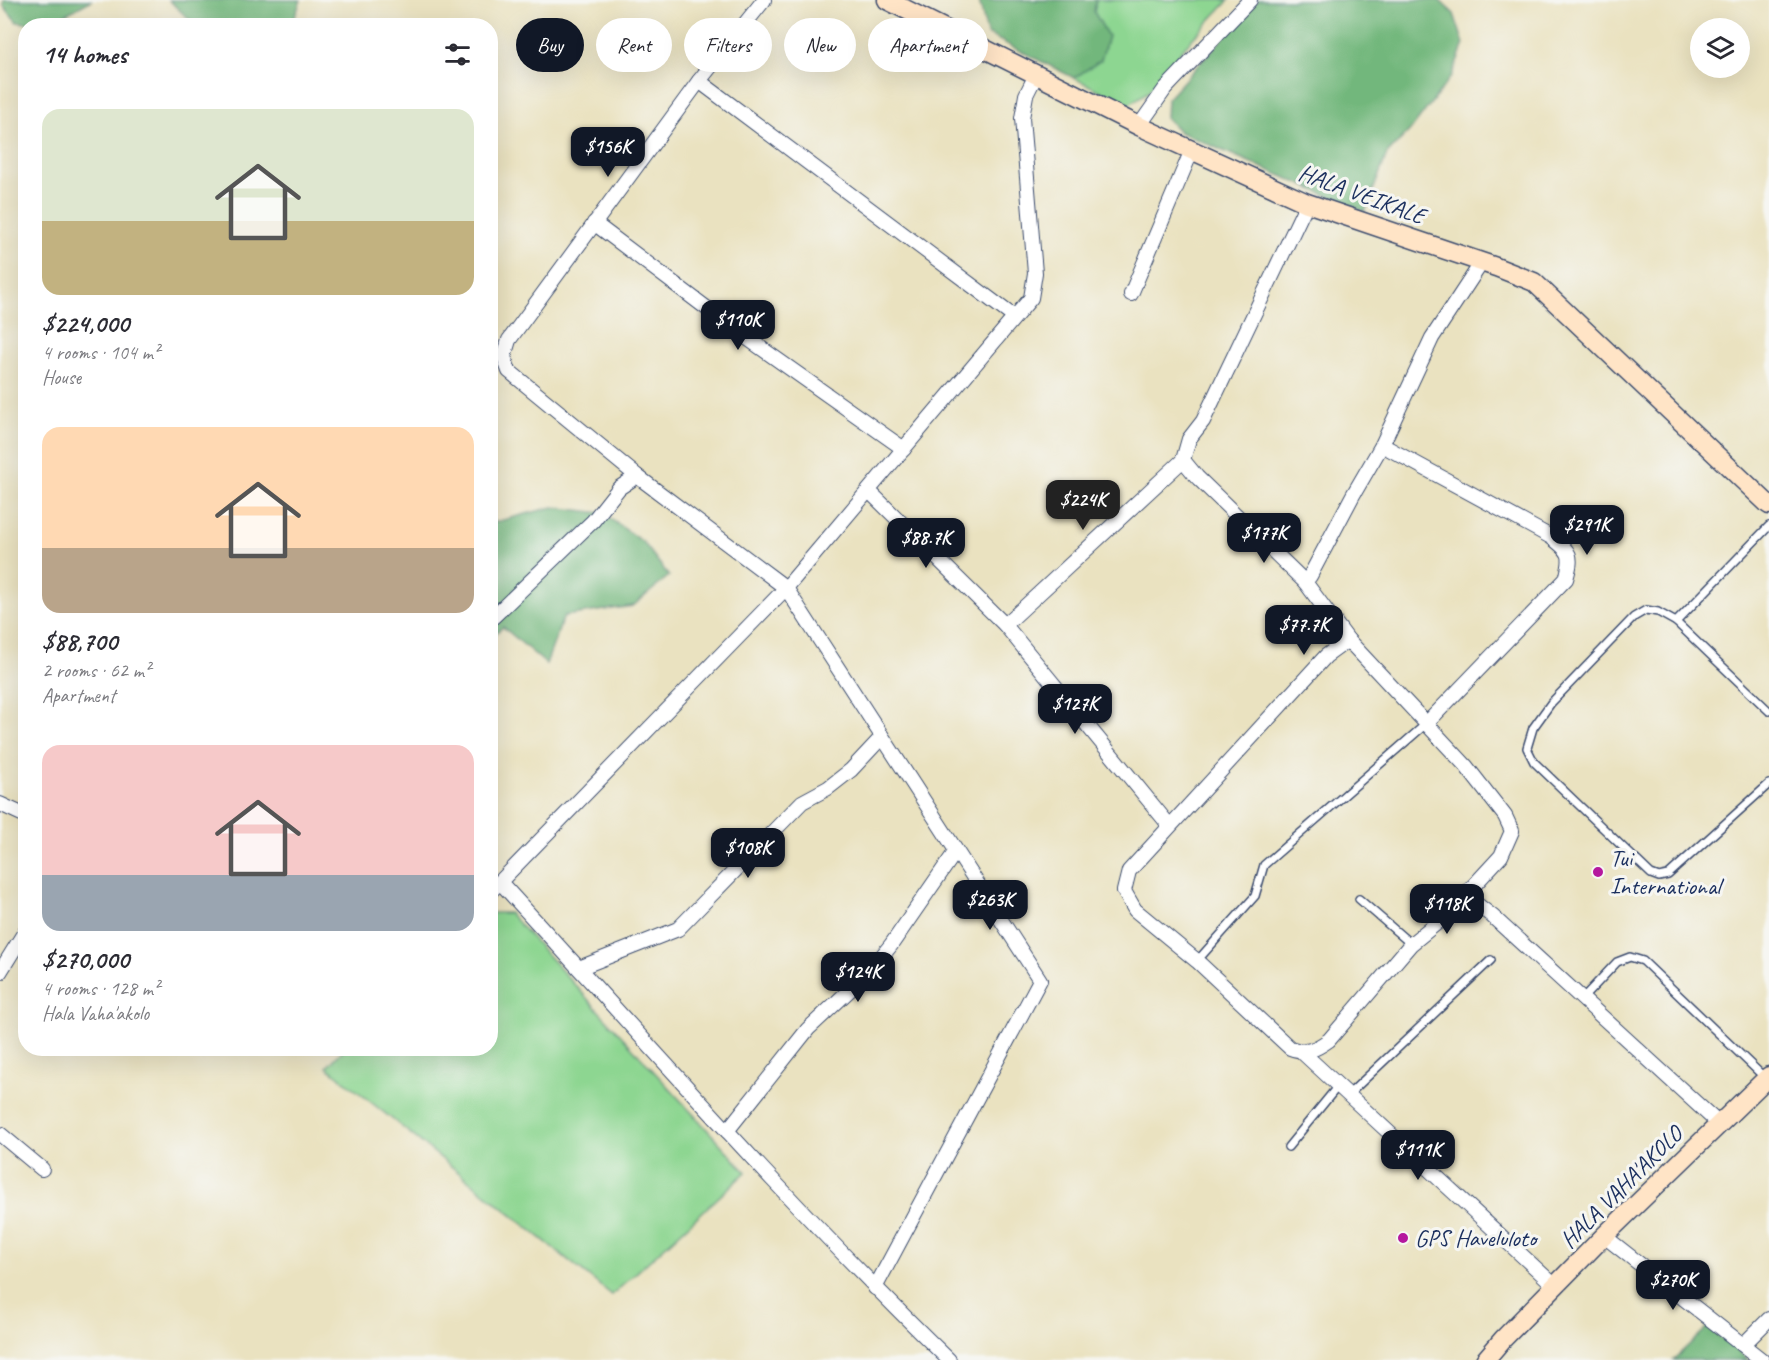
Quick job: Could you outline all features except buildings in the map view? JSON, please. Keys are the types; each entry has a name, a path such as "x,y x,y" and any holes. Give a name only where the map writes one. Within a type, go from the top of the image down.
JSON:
{"street":[{"path":"764,0 699,81 594,223 509,340 504,357 509,370 637,476 786,588 1040,980 875,1288"},
{"name":"HALA VEIKALE","path":"887,0 1139,126 1308,203 1534,282 1769,505"},
{"path":"1139,126 1165,89 1250,0"},
{"path":"498,884 786,588 1031,297 1035,273 1022,118 1026,95 1036,75"},
{"path":"699,81 1014,317"},
{"path":"1131,294 1192,150"},
{"path":"1005,625 1183,459 1189,439 1203,421 1308,203"},
{"path":"594,223 737,331 904,449"},
{"path":"1305,582 1382,445 1432,338 1482,262"},
{"path":"1382,445 1551,537 1567,549 1571,560 1566,579 1426,724"},
{"path":"1183,459 1197,477 1305,582 1348,640 1466,766 1505,816 1512,831 1501,856 1449,913 1411,945 1329,1040 1317,1049 1303,1053"},
{"path":"498,612 593,521 619,488 637,476"},
{"path":"868,491 1005,625 1169,825"},
{"path":"1348,640 1326,656 1169,825 1129,871 1124,891 1135,910 1197,961 1290,1048 1303,1053 1555,1286"},
{"path":"579,968 678,928 802,802 828,788 851,770 882,737"},
{"path":"0,804 18,812"},
{"path":"727,1131 808,1029 870,971 891,945 956,851"},
{"path":"498,890 579,968 727,1131 875,1288 949,1360"},
{"path":"1465,895 1492,916 1719,1124"},
{"path":"0,972 18,943"},
{"name":"HALA VAHA'AKOLO","path":"1485,1360 1604,1236 1767,1077"},
{"path":"0,1134 42,1169"},
{"path":"1604,1236 1762,1360"},
{"path":"1743,1345 1769,1319"}],"lane":[{"path":"1676,622 1769,526"},
{"path":"1769,711 1676,622 1658,612 1646,610 1634,617 1551,703 1533,728 1527,748 1534,762 1651,874 1659,877 1668,875 1769,784"},
{"path":"1197,961 1254,896 1264,865 1426,724"},
{"path":"1359,898 1411,945"},
{"path":"1582,999 1617,962 1630,957 1643,961 1767,1077"},
{"path":"1288,1146 1343,1090 1491,960"}],"green space":[{"path":"4,0 92,0 59,18 18,18 18,22 3,5"},
{"path":"169,0 301,0 295,18 188,18"},
{"path":"979,0 1096,0 1094,12 1108,36 1101,60 1074,78 988,35 988,18 983,18"},
{"path":"1096,0 1229,0 1181,51 1149,91 1128,105 1074,78 1101,60 1094,12"},
{"path":"1258,0 1439,0 1454,14 1464,44 1451,77 1413,127 1387,154 1365,212 1180,132 1166,118 1167,99"},
{"path":"553,507 602,513 643,542 669,576 633,606 564,616 546,664 503,627 498,631 498,521"},
{"path":"498,913 509,913 746,1172 612,1295 327,1067 337,1056 498,1056"},
{"path":"1708,1327 1749,1360 1673,1360"}],"place":[{"name":"Tui International","path":"1598,872"},
{"name":"GPS Haveluloto","path":"1403,1238"}]}
